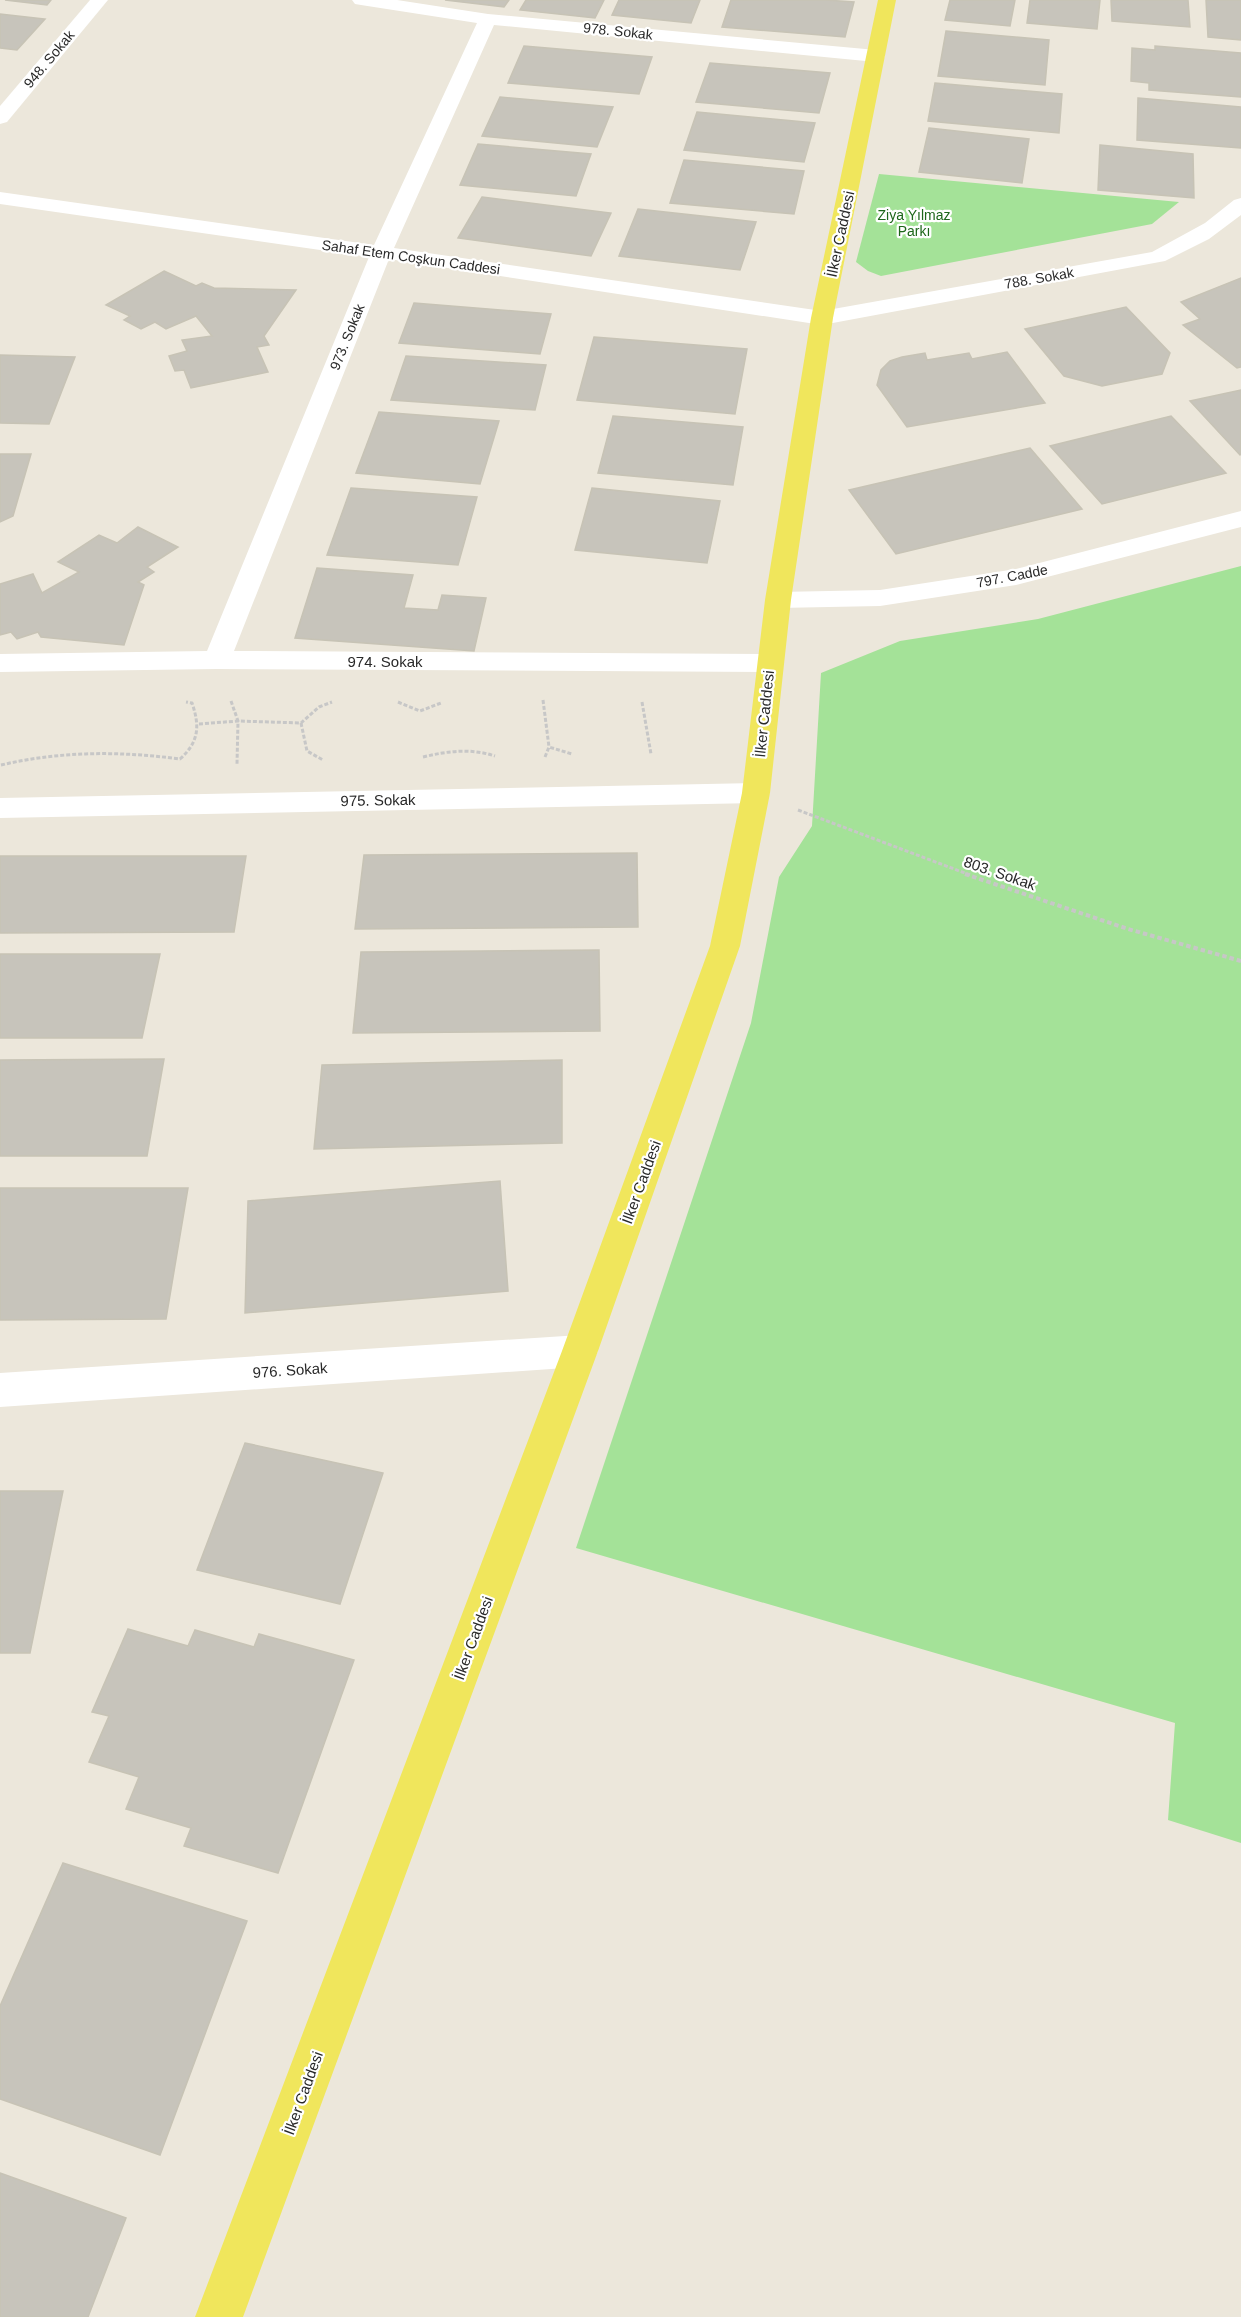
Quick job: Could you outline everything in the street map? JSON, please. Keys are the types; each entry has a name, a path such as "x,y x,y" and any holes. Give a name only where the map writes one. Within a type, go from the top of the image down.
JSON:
{"main road":[{"name":"İlker Caddesi","path":"219,2317 580,1351 725,946 756,793 778,600 822,318 887,0"}],"street":[{"name":"948. Sokak","path":"0,118 99,0"},
{"name":"978. Sokak","path":"361,0 488,19 876,56"},
{"name":"973. Sokak","path":"217,660 381,252 488,19"},
{"name":"Sahaf Etem Coşkun Caddesi","path":"0,198 822,318"},
{"name":"788. Sokak","path":"822,318 1158,257 1204,236 1241,204"},
{"name":"797. Cadde","path":"778,600 880,598 1016,577 1241,519"},
{"name":"974. Sokak","path":"0,663 217,660 770,663"},
{"name":"975. Sokak","path":"0,808 756,793"},
{"name":"976. Sokak","path":"0,1390 580,1351"}],"path":[{"path":"217,660 238,721 236,804"},
{"path":"641,694 651,758"},
{"path":"543,699 549,747"},
{"path":"0,765 32,756 82,751 134,753 180,759 193,748 199,724"},
{"name":"803. Sokak","path":"756,793 964,873 1149,937 1241,961"}],"green space":[{"name":"Ziya Yılmaz Parkı","path":"879,174 1179,202 1152,224 881,276 868,271 856,262"},
{"path":"1241,566 1241,1843 1168,1820 1175,1723 576,1548 751,1023 779,877 812,826 821,673 900,641 1038,619"}],"building":[{"path":"5,0 51,0 47,5"},
{"path":"445,0 509,0 504,7"},
{"path":"526,0 604,0 595,18 520,10"},
{"path":"619,0 700,0 691,23 612,15"},
{"path":"731,0 854,2 845,37 722,27"},
{"path":"950,0 1015,0 1010,26 945,20"},
{"path":"1030,0 1100,0 1097,29 1027,23"},
{"path":"1111,0 1188,0 1190,27 1112,21"},
{"path":"1206,0 1241,0 1241,40 1208,37"},
{"path":"0,14 45,19 17,50 0,48"},
{"path":"946,31 1049,40 1045,85 938,76"},
{"path":"524,46 652,57 639,94 508,83"},
{"path":"1155,46 1241,53 1241,97 1149,90 1149,83 1131,81 1132,48 1155,50"},
{"path":"710,63 830,73 819,113 696,102"},
{"path":"935,83 1062,94 1059,133 928,121"},
{"path":"500,97 613,107 597,147 482,136"},
{"path":"1138,98 1241,107 1241,148 1137,140"},
{"path":"697,112 815,123 804,162 684,150"},
{"path":"929,128 1029,139 1022,183 919,172"},
{"path":"478,144 591,154 576,196 460,185"},
{"path":"1100,145 1193,154 1194,198 1098,190"},
{"path":"684,160 804,171 794,214 670,203"},
{"path":"482,197 611,213 591,256 458,238"},
{"path":"638,209 756,222 740,270 619,256"},
{"path":"164,271 196,286 202,283 214,288 296,290 264,336 269,345 257,347 268,372 191,388 184,370 175,371 169,356 187,351 182,340 212,336 196,316 166,329 155,322 141,329 124,320 130,316 106,305"},
{"path":"1241,278 1241,367 1237,368 1183,325 1200,319 1181,302"},
{"path":"414,303 551,314 540,354 399,343"},
{"path":"1126,307 1170,353 1162,374 1102,386 1064,376 1025,329"},
{"path":"594,337 747,349 735,414 577,400"},
{"path":"1007,352 1045,403 907,427 877,385 881,370 890,361 902,357 925,353 927,360 969,353 972,359"},
{"path":"0,355 75,357 49,424 0,423"},
{"path":"406,356 546,365 535,410 391,400"},
{"path":"1241,390 1241,454 1240,455 1190,401"},
{"path":"379,412 499,421 480,484 356,473"},
{"path":"613,416 743,427 733,485 598,473"},
{"path":"1171,416 1226,473 1102,504 1050,446"},
{"path":"1030,448 1082,509 896,554 849,490"},
{"path":"0,454 31,454 13,516 0,522"},
{"path":"351,488 477,497 458,565 327,555"},
{"path":"592,488 720,501 707,563 575,550"},
{"path":"138,527 178,547 147,567 154,572 138,582 144,585 124,645 41,637 38,632 17,639 11,632 0,635 0,584 33,574 42,593 79,572 58,562 99,535 117,543"},
{"path":"317,568 413,575 404,608 438,610 442,595 486,598 474,651 295,638"},
{"path":"637,853 638,927 355,929 364,855"},
{"path":"0,856 246,856 234,932 0,933"},
{"path":"599,950 600,1031 353,1033 361,952"},
{"path":"0,954 160,954 142,1038 0,1038"},
{"path":"164,1059 147,1156 0,1156 0,1060"},
{"path":"562,1060 562,1143 314,1149 322,1065"},
{"path":"500,1181 508,1291 245,1313 248,1201"},
{"path":"0,1188 188,1188 166,1319 0,1320"},
{"path":"245,1443 383,1473 340,1604 197,1570"},
{"path":"0,1491 63,1491 30,1653 0,1653"},
{"path":"128,1629 188,1646 195,1630 254,1647 259,1634 354,1660 278,1873 184,1846 191,1828 126,1809 139,1777 89,1762 109,1716 92,1712"},
{"path":"63,1863 247,1921 160,2155 0,2099 0,2006"},
{"path":"0,2173 126,2218 88,2317 0,2317"}]}
